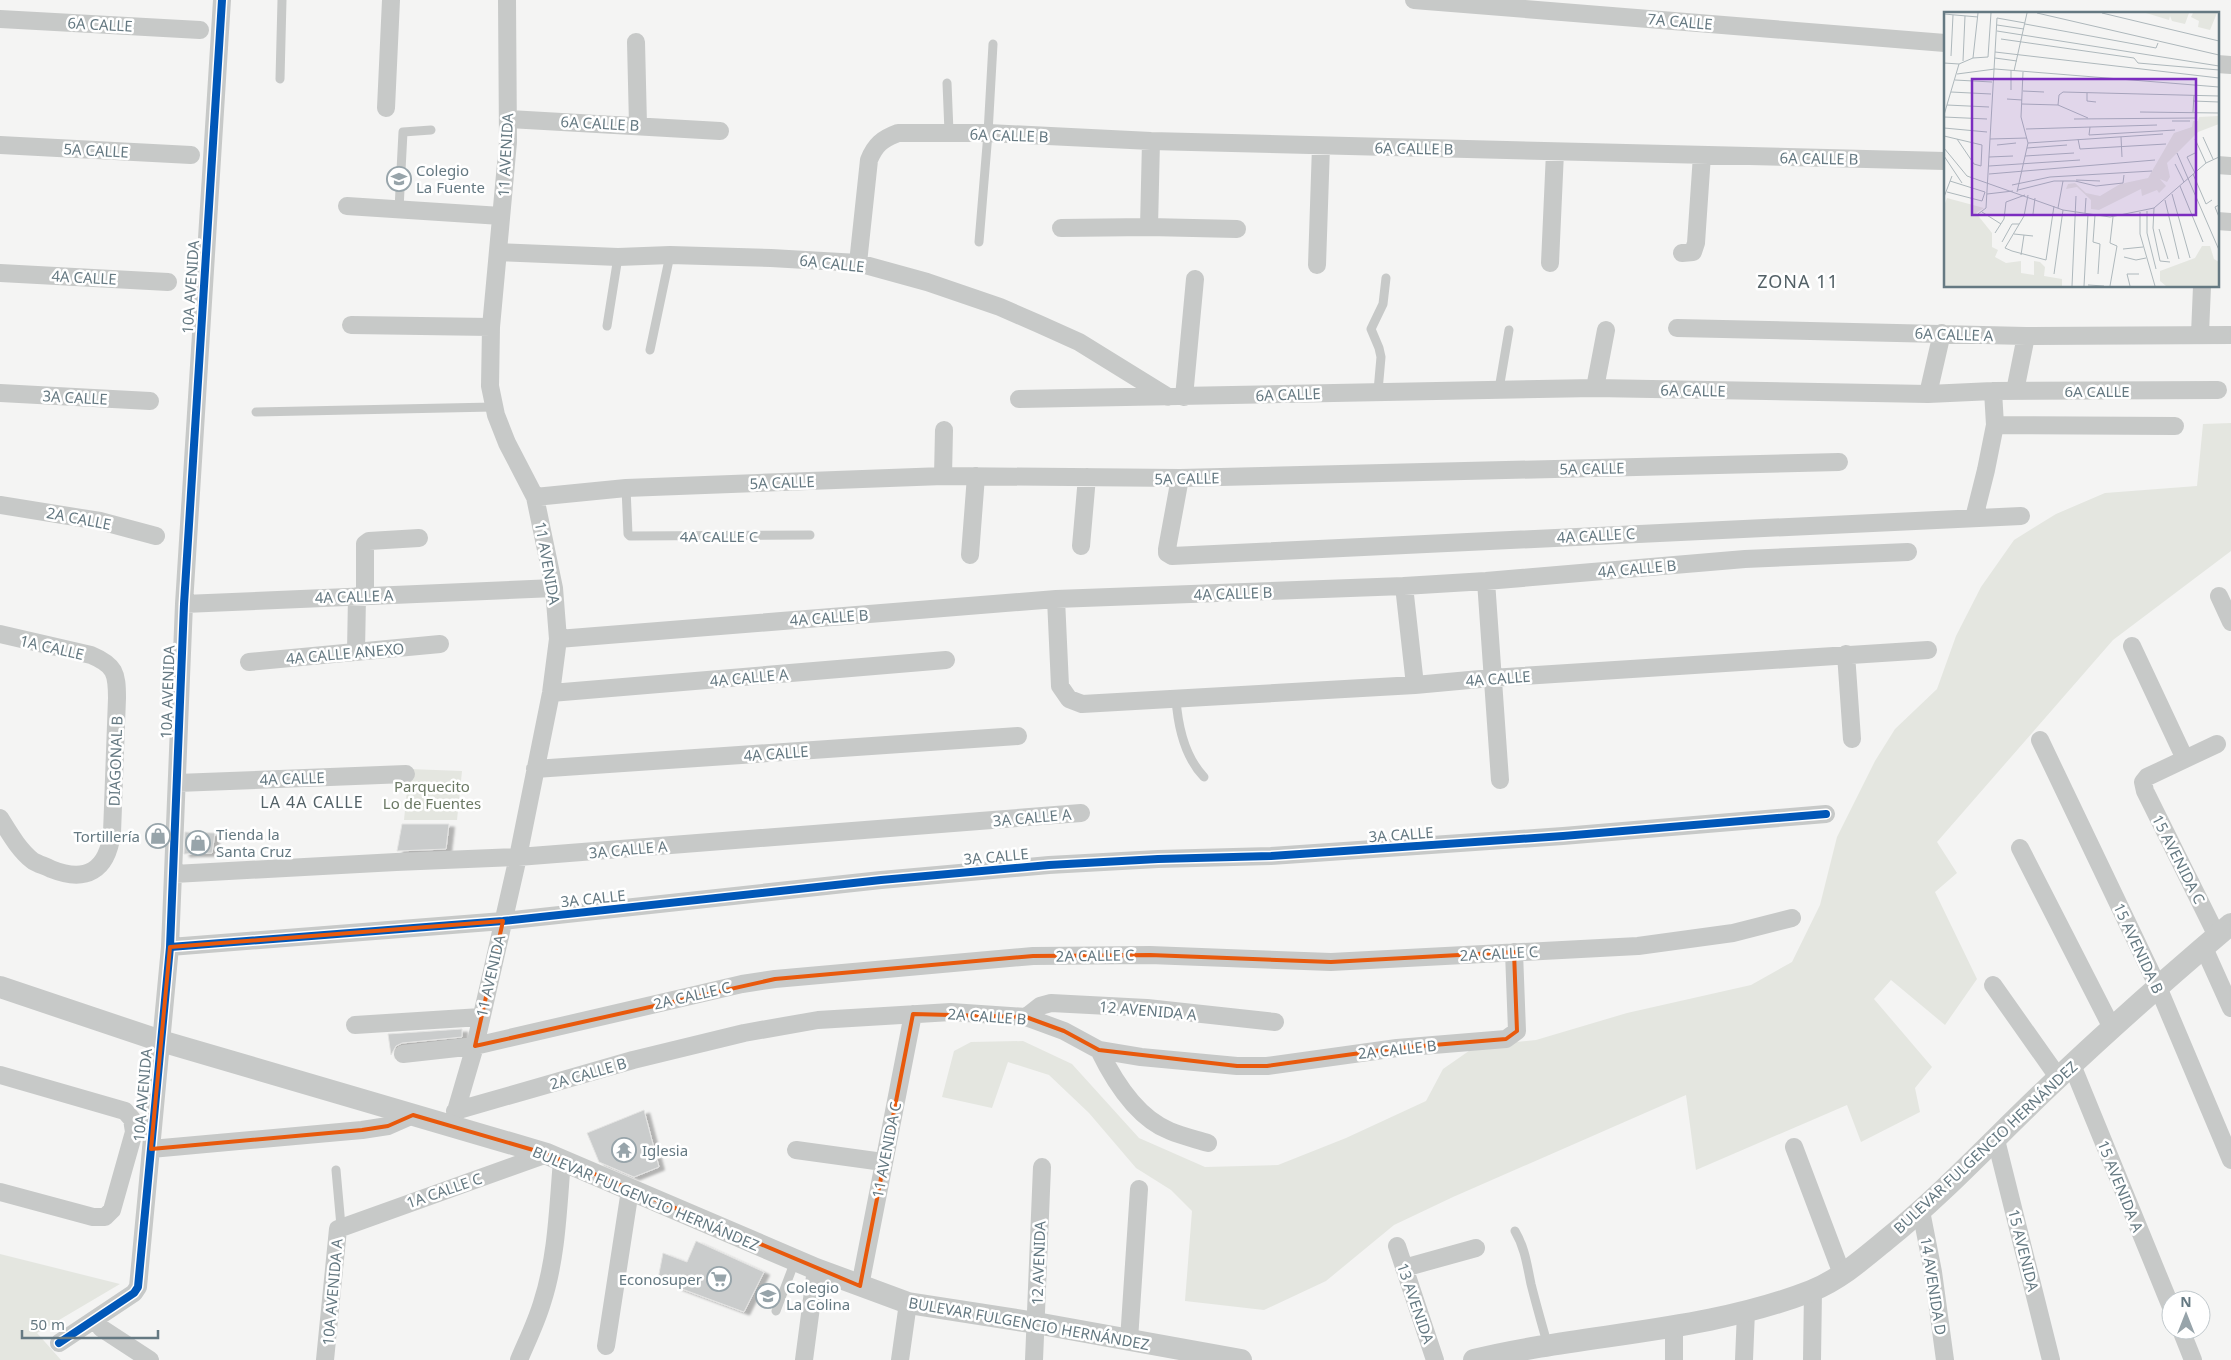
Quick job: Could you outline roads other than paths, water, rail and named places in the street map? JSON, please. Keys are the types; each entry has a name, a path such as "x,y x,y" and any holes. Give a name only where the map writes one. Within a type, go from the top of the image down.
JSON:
{"street":[{"name":"10A AVENIDA","path":"59,1343 134,1293 138,1287 170,947 184,604 222,0"},
{"path":"386,108 391,0"},
{"name":"11 AVENIDA","path":"453,1119 474,1046 518,857 551,693 558,638 554,588 535,497 507,443 493,407 490,386 491,327 509,119 507,0"},
{"name":"7A CALLE","path":"1414,0 1944,43"},
{"name":"6A CALLE","path":"0,19 200,30"},
{"path":"636,42 638,125"},
{"path":"2218,64 2231,65"},
{"name":"6A CALLE B","path":"509,119 720,131"},
{"name":"6A CALLE B","path":"858,263 869,160 874,146 884,138 898,133 988,133 1151,141 1321,146 1944,161"},
{"path":"1149,227 1151,141"},
{"name":"5A CALLE","path":"0,145 191,155"},
{"path":"1317,265 1321,146"},
{"path":"1550,263 1554,152"},
{"path":"1682,253 1693,252 1696,243 1702,155"},
{"path":"2218,165 2231,166"},
{"path":"347,206 501,216"},
{"path":"2218,221 2231,222"},
{"path":"1061,228 1237,229"},
{"name":"6A CALLE","path":"498,252 858,263 927,282 1000,307 1079,342 1176,397"},
{"name":"4A CALLE","path":"0,273 168,282"},
{"path":"1176,397 1195,279"},
{"path":"2200,334 2202,288"},
{"path":"351,325 491,327"},
{"name":"6A CALLE A","path":"1677,328 2026,336 2231,335"},
{"path":"1595,388 1606,330"},
{"path":"1928,394 1942,333"},
{"path":"2016,391 2026,336"},
{"name":"6A CALLE","path":"1019,399 1595,388 1928,394 1993,391 2218,390"},
{"path":"1974,518 1995,425 1993,391"},
{"name":"3A CALLE","path":"0,393 150,400"},
{"path":"1995,425 2175,426"},
{"path":"943,476 944,430"},
{"name":"5A CALLE","path":"535,497 626,488 943,476 1180,478 1839,462"},
{"path":"970,555 976,476"},
{"path":"1081,546 1087,477"},
{"name":"4A CALLE C","path":"1180,478 1167,549 1167,552 1172,556 2020,516"},
{"name":"2A CALLE","path":"0,505 100,521 156,536"},
{"path":"356,652 365,544 369,541 419,538"},
{"name":"4A CALLE B","path":"558,638 1056,600 1404,586 1745,559 1908,552"},
{"path":"1486,581 1491,678 1500,780"},
{"path":"1404,586 1415,685"},
{"name":"4A CALLE A","path":"184,604 554,588"},
{"path":"2219,596 2231,622"},
{"name":"4A CALLE","path":"1056,600 1060,686 1069,699 1082,704 1415,685 1491,678 1928,650"},
{"name":"1A CALLE","path":"0,634 91,656 104,661"},
{"name":"4A CALLE ANEXO","path":"249,662 440,644"},
{"path":"2132,646 2185,759 2217,744"},
{"path":"1846,654 1852,739"},
{"name":"4A CALLE A","path":"551,693 946,660"},
{"name":"DIAGONAL B","path":"0,818 19,847 34,862 58,872 78,876 91,873 108,854 112,833 117,678 114,670 104,661"},
{"name":"4A CALLE","path":"535,769 1018,736"},
{"name":"15 AVENIDA B","path":"2040,740 2158,987 2231,1160"},
{"name":"15 AVENIDA C","path":"2185,759 2147,777 2143,782 2145,791 2217,936 2229,997"},
{"name":"4A CALLE","path":"177,783 406,774"},
{"name":"3A CALLE A","path":"174,874 518,857 1081,813"},
{"name":"3A CALLE","path":"170,947 502,921 881,880 1049,865 1158,859 1271,856 1563,836 1826,814"},
{"path":"2020,848 2112,1028"},
{"name":"2A CALLE C","path":"403,1054 474,1046 775,978 1033,956 1150,955 1331,962 1638,946 1733,933 1792,918"},
{"name":"BULEVAR FULGENCIO HERNÁNDEZ","path":"1474,1360 1512,1355 1548,1346 1674,1327 1746,1311 1813,1290 1842,1274 1856,1265 1922,1211 2065,1071 2217,936"},
{"name":"2A CALLE B","path":"453,1119 633,1060 762,1029 818,1020 951,1012 1026,1017 1064,1031 1098,1050 1141,1057 1237,1066 1266,1066 1397,1048 1506,1039 1517,1031 1514,952"},
{"path":"1993,985 2065,1071"},
{"name":"BULEVAR FULGENCIO HERNÁNDEZ","path":"0,987 161,1041 413,1115 453,1119 555,1157 816,1269 908,1303 1129,1340 1153,1352 1230,1359"},
{"name":"12 AVENIDA A","path":"1026,1017 1040,1006 1051,1003 1147,1008 1274,1022"},
{"name":"11 AVENIDA C","path":"860,1286 913,1014"},
{"path":"355,1026 481,1017"},
{"path":"1098,1050 1117,1084 1140,1110 1169,1131 1208,1143"},
{"name":"15 AVENIDA A","path":"2065,1071 2163,1290"},
{"path":"0,1075 125,1111 132,1119 134,1132 112,1210 105,1217 93,1217 0,1192"},
{"path":"151,1149 362,1130 388,1126 413,1115"},
{"name":"15 AVENIDA","path":"1996,1140 2051,1360"},
{"path":"1794,1147 1842,1274"},
{"path":"796,1150 883,1162"},
{"path":"519,1360 542,1303 554,1251 555,1157"},
{"name":"1A CALLE C","path":"341,1226 555,1157"},
{"name":"12 AVENIDA","path":"1034,1360 1042,1167"},
{"path":"1129,1340 1139,1189"},
{"path":"606,1346 630,1190"},
{"name":"14 AVENIDA D","path":"1922,1211 1945,1360"},
{"name":"10A AVENIDA A","path":"325,1360 337,1232 341,1226"},
{"name":"13 AVENIDA","path":"1397,1246 1435,1360"},
{"path":"1404,1268 1476,1248"},
{"path":"804,1360 816,1269"},
{"path":"1812,1360 1813,1290"},
{"path":"900,1360 908,1303"},
{"path":"1744,1360 1746,1311"},
{"path":"1674,1327 1674,1360"},
{"path":"101,1328 150,1360"},
{"path":"2185,1340 2193,1360"}],"lane":[{"path":"280,79 282,0"},
{"path":"979,242 993,44"},
{"path":"947,83 949,132"},
{"path":"399,209 403,132 431,130"},
{"path":"650,350 670,256"},
{"path":"608,326 618,257"},
{"path":"1378,392 1381,357 1371,329 1383,304 1386,278"},
{"path":"1499,389 1509,330"},
{"path":"256,412 493,407"},
{"name":"4A CALLE C","path":"626,488 628,534 633,536 810,535"},
{"path":"1176,699 1183,742 1190,759 1204,778"},
{"path":"336,1170 341,1226"},
{"path":"1515,1231 1523,1244 1531,1283 1548,1346"},
{"path":"776,1311 796,1260"}],"place":[{"name":"Colegio La Fuente","path":"399,179"},
{"name":"Tortillería","path":"158,836"},
{"name":"Tienda la Santa Cruz","path":"198,843"},
{"name":"Iglesia","path":"624,1150"},
{"name":"Econosuper","path":"719,1279"},
{"name":"Colegio La Colina","path":"768,1296"}],"district":[{"name":"ZONA 11","path":"1798,281"},
{"name":"LA 4A CALLE","path":"312,802"}],"park label":[{"name":"Parquecito Lo de Fuentes","path":"432,794"}]}
